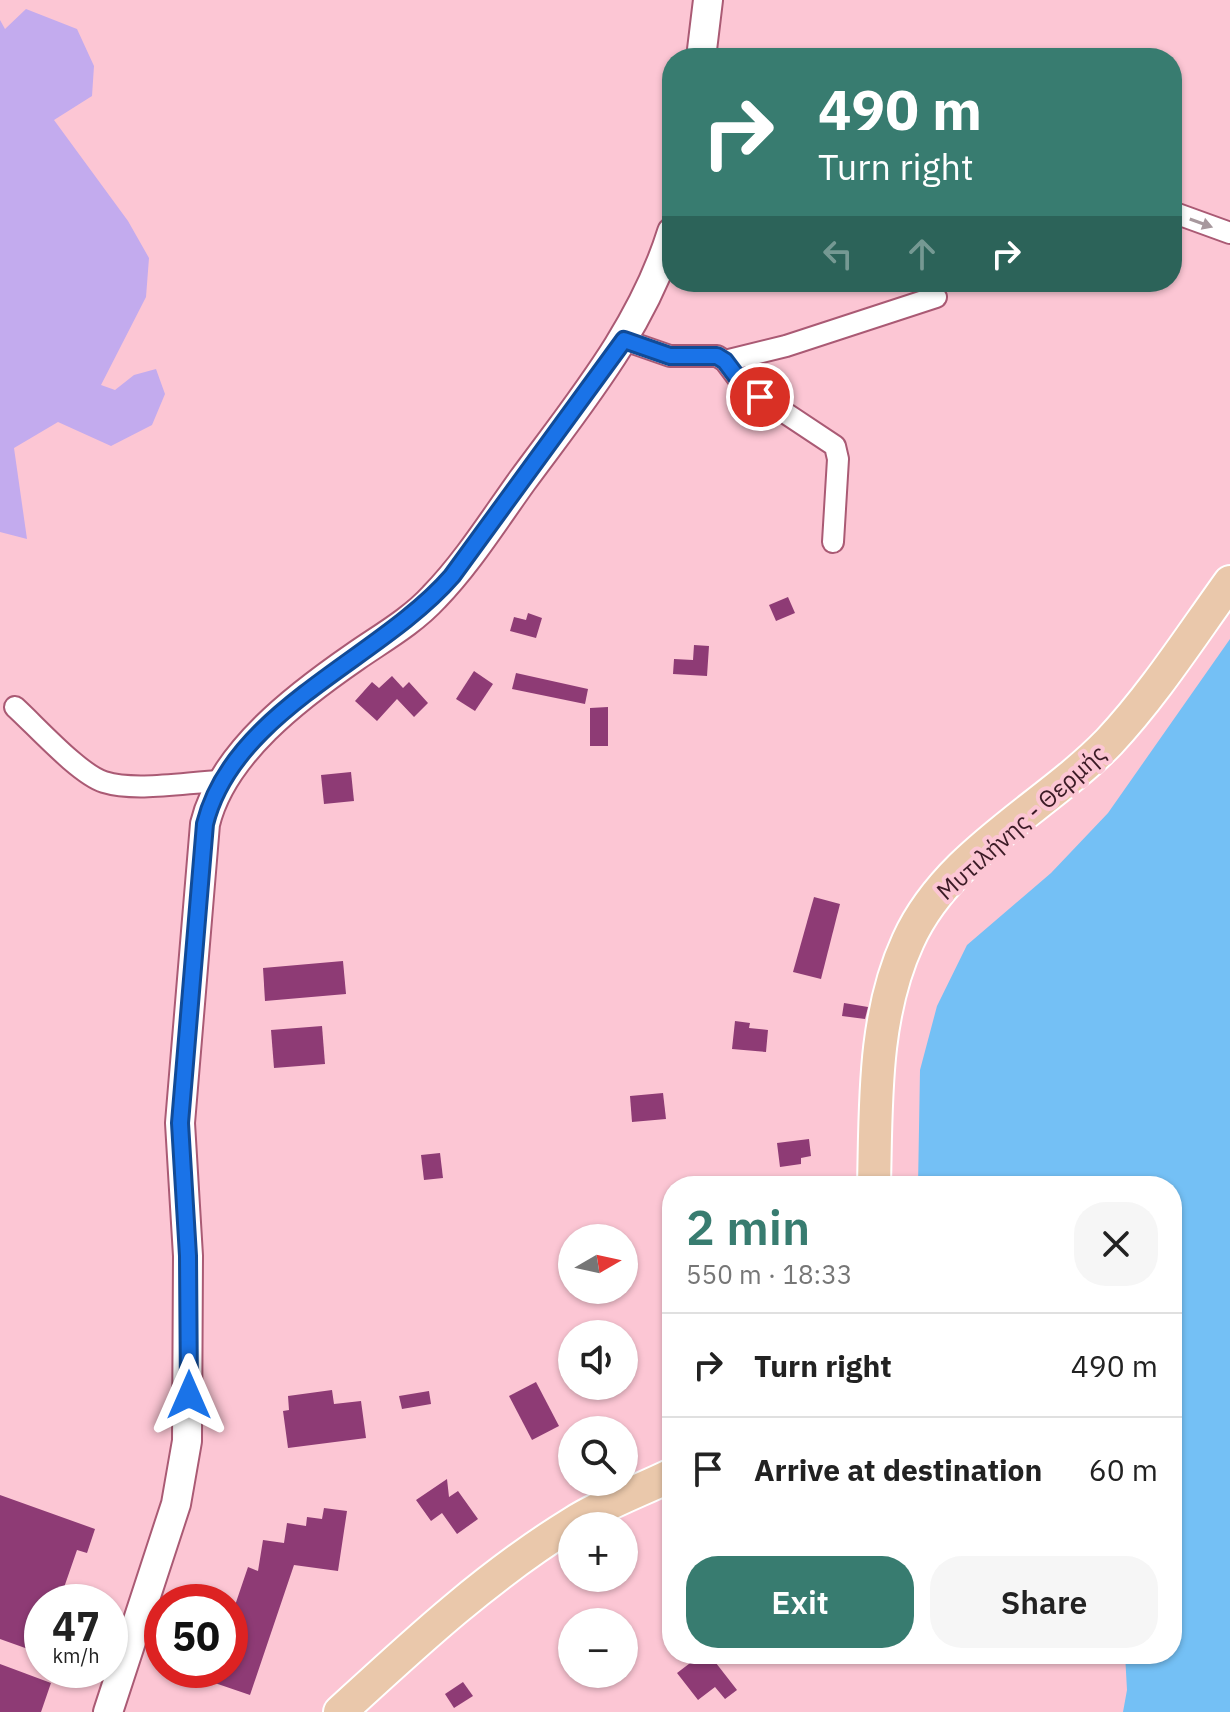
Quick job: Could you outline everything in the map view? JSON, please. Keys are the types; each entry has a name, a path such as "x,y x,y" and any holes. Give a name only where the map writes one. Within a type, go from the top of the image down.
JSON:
{"main road":[{"path":"702,48 708,0"},
{"path":"108,1712 176,1504 187,1441 188,1256 180,1123 205,824 211,802 221,781 267,727 343,665 432,599 452,576 624,340 662,262"},
{"name":"Μυτιλήνης - Θερμής","path":"874,1176 879,1055 897,968 916,926 956,874 1109,741 1230,582"},
{"path":"340,1712 434,1625 492,1580 574,1522 662,1480"}],"street":[{"path":"1182,216 1230,233"},
{"path":"725,361 786,346 936,297"},
{"path":"624,340 670,356 709,354 725,361 743,385 835,446 838,459 833,542"},
{"path":"15,707 84,771 102,781 142,785 221,781"}],"shaded area":[{"path":"26,9 77,29 94,66 92,96 54,120 128,221 149,258 146,297 101,385 115,390 134,375 156,369 165,394 152,425 111,446 58,422 14,448 27,539 0,532 0,20 5,29"}],"water":[{"path":"1230,639 1230,1712 1123,1712 1127,1690 1126,1664 1182,1664 1182,1176 918,1176 920,1070 937,1006 967,945 1051,873 1108,813"}],"building":[{"path":"788,597 795,613 776,621 769,605"},
{"path":"528,613 542,618 536,638 510,631 514,617 526,620"},
{"path":"694,645 709,646 707,676 673,674 674,659 693,660"},
{"path":"474,671 493,684 475,711 456,699"},
{"path":"516,673 588,689 585,704 512,689"},
{"path":"392,676 403,688 409,682 428,703 414,717 397,699 377,721 355,701 372,682 379,688"},
{"path":"608,707 608,746 590,746 590,708"},
{"path":"351,772 354,801 324,804 321,775"},
{"path":"814,897 840,904 821,979 793,972"},
{"path":"343,961 346,994 265,1001 263,968"},
{"path":"844,1003 868,1007 865,1019 842,1016"},
{"path":"735,1021 750,1023 749,1028 768,1030 766,1052 732,1049"},
{"path":"322,1026 325,1064 274,1068 271,1030"},
{"path":"663,1093 666,1119 632,1122 630,1096"},
{"path":"809,1139 811,1156 801,1158 801,1164 780,1167 777,1143"},
{"path":"440,1153 443,1178 424,1180 421,1155"},
{"path":"536,1382 558,1427 532,1440 509,1396"},
{"path":"332,1390 334,1404 361,1401 366,1438 288,1448 283,1411 289,1410 288,1396"},
{"path":"429,1391 431,1404 402,1409 399,1396"},
{"path":"447,1479 449,1497 458,1491 478,1519 457,1534 442,1513 431,1521 416,1500"},
{"path":"0,1495 95,1529 87,1553 77,1550 65,1584 24,1584 24,1648 0,1639"},
{"path":"324,1508 347,1511 338,1571 294,1565 250,1695 230,1688 248,1688 248,1584 242,1584 248,1567 258,1571 263,1540 284,1543 287,1523 306,1526 307,1517 322,1519"},
{"path":"0,1664 24,1673 24,1688 49,1688 41,1712 0,1712"},
{"path":"689,1664 717,1664 737,1690 725,1699 715,1687 698,1700 677,1673"},
{"path":"463,1682 473,1696 454,1708 445,1694"}],"route":[{"path":"189,1395 188,1256 180,1123 205,824 221,781 267,727 343,665 432,599 612,361 624,340 670,356 717,356 725,361 743,385 760,397"}]}
